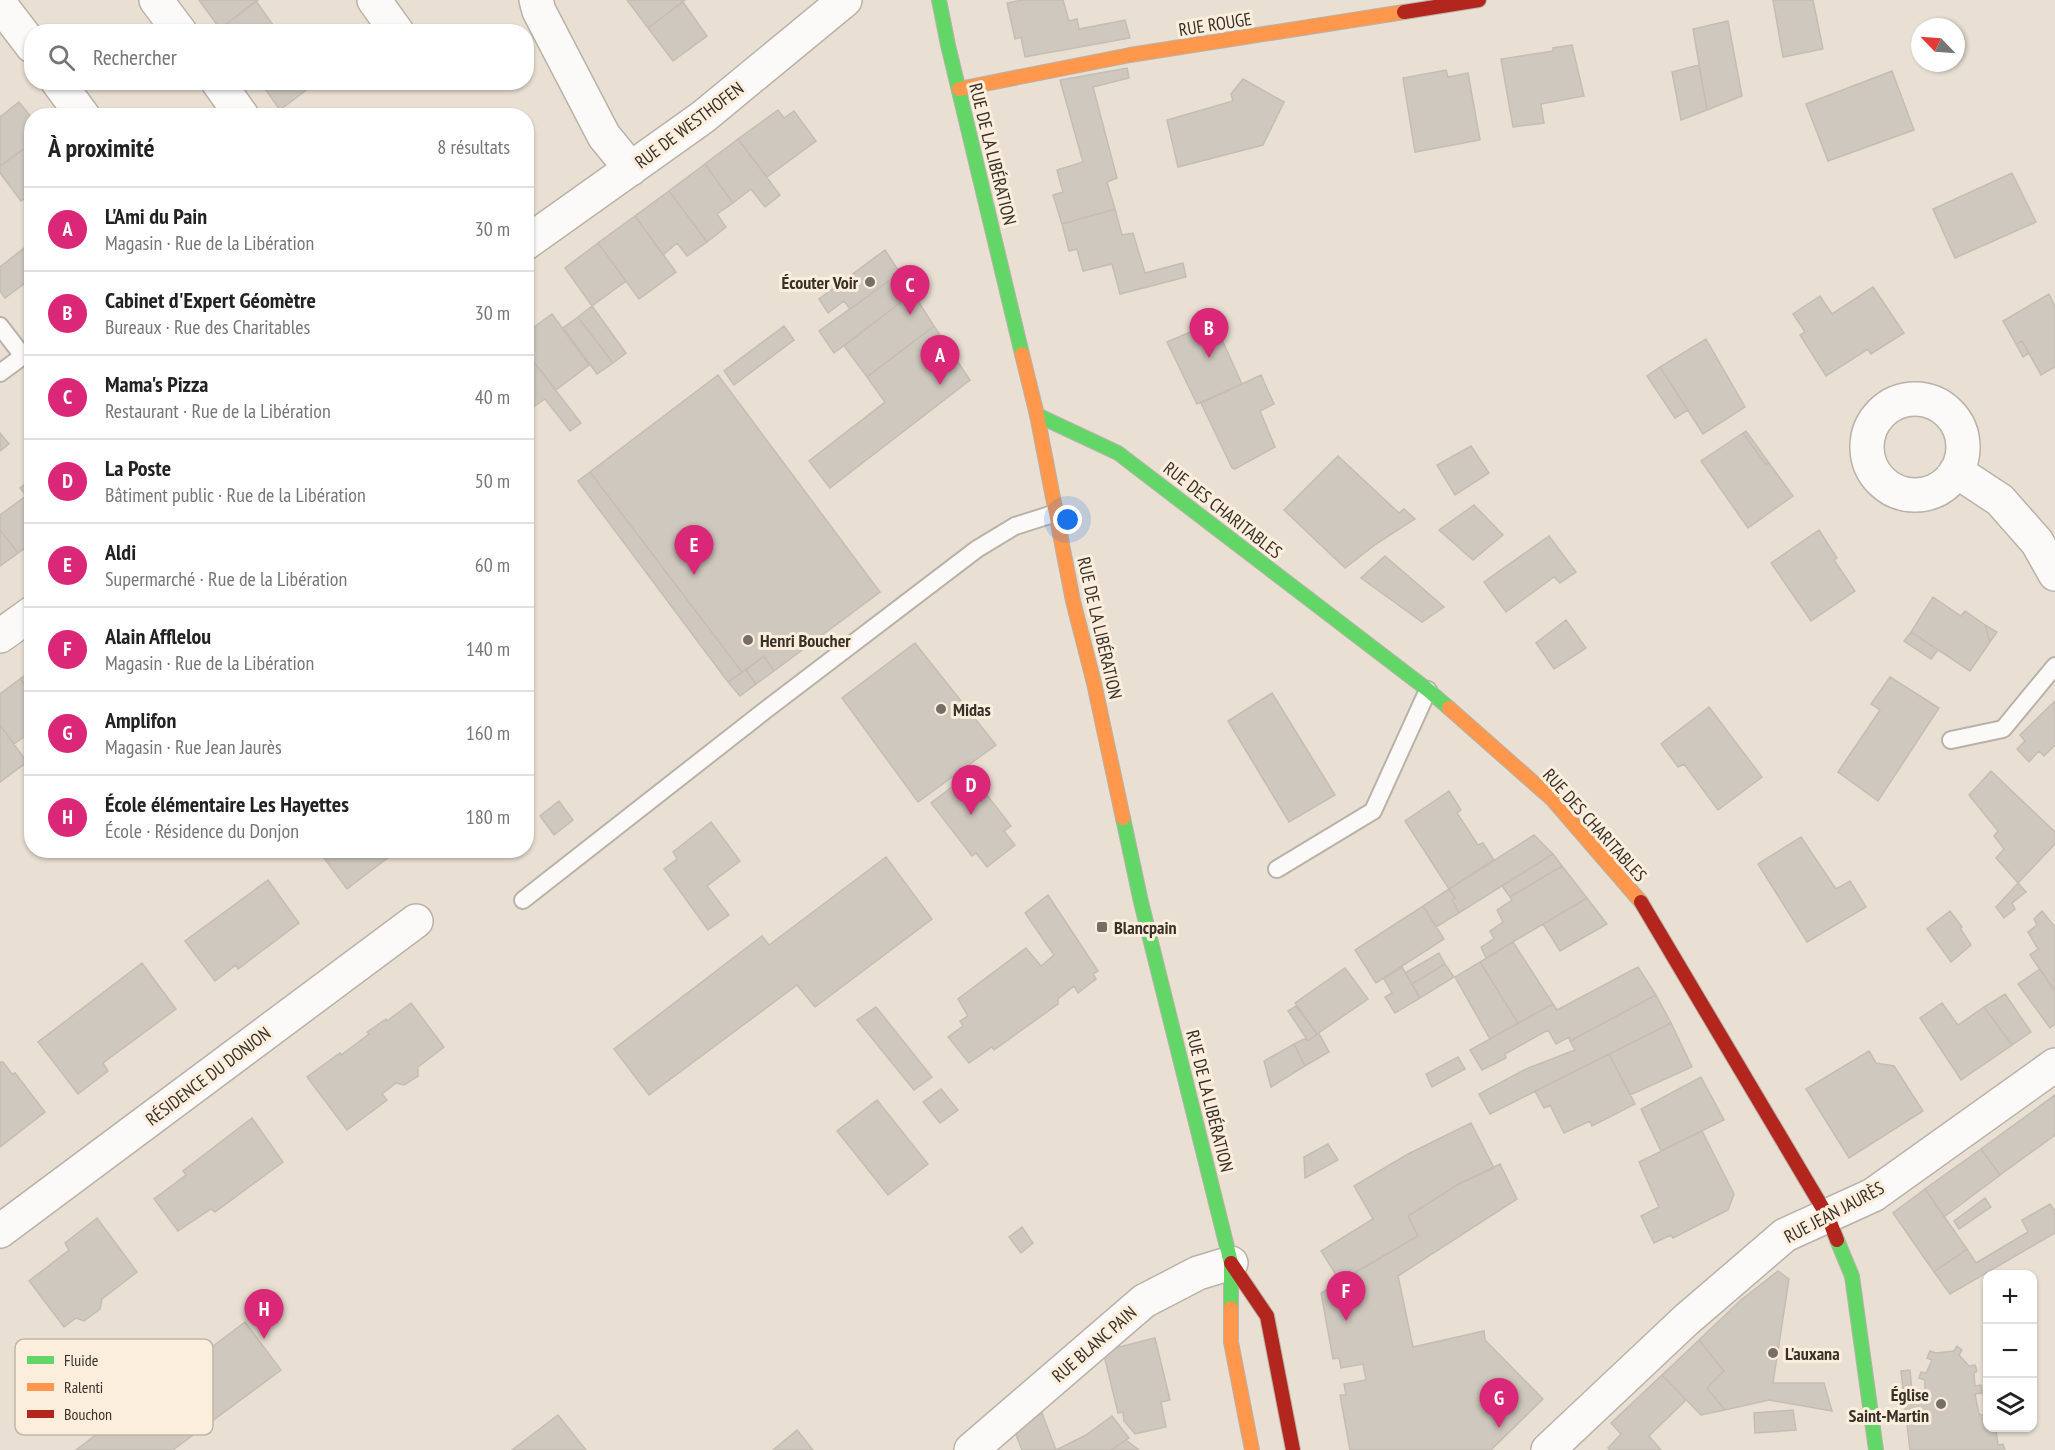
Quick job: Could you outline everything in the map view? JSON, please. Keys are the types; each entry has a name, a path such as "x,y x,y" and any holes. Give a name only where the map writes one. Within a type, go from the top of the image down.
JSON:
{"street":[{"path":"156,0 174,24"},
{"path":"374,0 391,24"},
{"path":"536,0 539,11 604,136 631,169"},
{"name":"RUE DE WESTHOFEN","path":"534,237 703,117 845,0"},
{"name":"RUE DE LA LIBÉRATION","path":"939,0 1037,415 1074,601 1141,902 1231,1263 1231,1342 1252,1450"},
{"name":"RUE ROUGE","path":"959,89 1130,55 1479,0"},
{"path":"0,4 24,36"},
{"path":"64,90 77,108"},
{"path":"224,90 236,108"},
{"name":"RUE DES CHARITABLES","path":"1037,415 1118,453 1428,690 1552,799 1640,901 1828,1216 1852,1276 1876,1450"},
{"path":"1956,471 2000,500 2037,542 2055,574"},
{"path":"0,636 24,618"},
{"name":"RÉSIDENCE DU DONJON","path":"0,1231 416,921"},
{"name":"RUE JEAN JAURÈS","path":"1548,1450 1686,1320 1785,1235 1873,1195 2055,1065"},
{"name":"RUE DE LA LIBÉRATION","path":"1231,1263 1267,1316 1293,1450"},
{"name":"RUE BLANC PAIN","path":"971,1450 1144,1301 1198,1273 1231,1263"}],"lane":[{"path":"0,326 23,356 0,373"},
{"path":"523,900 754,719 977,549 1015,526 1056,513"},
{"path":"1951,740 2003,729 2055,666"},
{"path":"1277,869 1373,811 1428,690"}],"building":[{"path":"199,0 258,0 227,24 216,24"},
{"path":"627,0 685,0 648,28"},
{"path":"1022,0 1063,0 1069,21 1077,19 1079,29 1125,20 1130,38 1025,57 1021,37 1015,39 1007,3"},
{"path":"1773,0 1813,0 1823,49 1783,57"},
{"path":"256,1 272,24 226,24"},
{"path":"683,2 707,36 673,61 648,28"},
{"path":"1728,21 1742,96 1707,110 1693,29"},
{"path":"1572,45 1584,96 1541,104 1544,123 1513,127 1501,59 1553,51 1553,48"},
{"path":"1699,65 1707,110 1681,120 1672,72"},
{"path":"1127,68 1129,78 1093,87 1117,178 1107,182 1115,209 1062,224 1053,195 1063,192 1057,170 1083,162 1060,80"},
{"path":"1446,70 1448,77 1468,73 1480,140 1415,152 1403,78"},
{"path":"1892,71 1914,130 1828,161 1806,104"},
{"path":"1243,79 1284,102 1263,145 1178,167 1167,120 1233,101 1231,94"},
{"path":"266,90 306,90 283,108 279,108"},
{"path":"19,102 24,108 24,149 0,166 0,117"},
{"path":"778,110 784,118 794,111 816,141 767,177 738,139"},
{"path":"738,139 780,195 765,207 751,189 733,203 705,164"},
{"path":"24,149 24,199 21,201 0,173 0,166"},
{"path":"705,164 733,203 717,214 726,227 707,242 669,191"},
{"path":"2012,173 2036,222 1955,258 1933,209"},
{"path":"669,191 707,242 687,256 677,243 663,255 635,216"},
{"path":"1115,209 1122,235 1133,233 1145,273 1183,263 1186,277 1120,294 1112,264 1083,271 1077,249 1069,251 1062,224"},
{"path":"635,216 676,272 639,299 598,243"},
{"path":"598,243 626,281 592,306 565,268"},
{"path":"24,248 24,284 5,298 0,291 0,267"},
{"path":"885,250 900,273 850,309 844,301 828,313 819,299"},
{"path":"900,273 913,293 834,353 819,331"},
{"path":"1873,287 1904,333 1871,354 1868,349 1826,376 1800,335 1805,332 1793,314 1820,296 1832,314"},
{"path":"913,293 934,326 867,377 844,346"},
{"path":"2049,294 2055,306 2055,367 2041,375 2022,341 2016,344 2003,321"},
{"path":"592,306 626,353 613,363 578,317"},
{"path":"552,314 589,365 556,390 534,362 534,327"},
{"path":"578,317 613,363 597,374 563,328"},
{"path":"1214,322 1242,384 1197,404 1167,342"},
{"path":"784,326 794,340 734,385 724,371"},
{"path":"934,326 970,380 830,488 809,461 885,402 867,377"},
{"path":"1706,339 1745,407 1703,434 1660,367"},
{"path":"2022,341 2029,353 2023,357 2016,344"},
{"path":"534,362 581,423 570,431 545,399 534,407"},
{"path":"1660,367 1688,410 1675,418 1647,376"},
{"path":"718,375 880,592 774,671 764,656 742,672 590,472"},
{"path":"1261,375 1274,404 1260,411 1275,447 1235,469 1232,468 1201,403"},
{"path":"1746,431 1769,463 1766,465 1743,433"},
{"path":"0,433 9,444 0,451"},
{"path":"1743,433 1766,465 1769,463 1793,496 1748,528 1701,461"},
{"path":"1471,446 1489,473 1455,495 1437,465"},
{"path":"1338,456 1399,513 1404,509 1415,519 1376,544 1345,568 1284,510"},
{"path":"590,472 742,672 728,682 578,481"},
{"path":"24,497 24,549 18,553 0,530 0,515"},
{"path":"1474,505 1503,535 1473,560 1439,530"},
{"path":"0,530 18,553 0,566"},
{"path":"1819,530 1837,558 1834,560 1855,591 1811,621 1771,563"},
{"path":"1549,536 1576,572 1560,583 1554,577 1506,612 1484,582"},
{"path":"1385,556 1444,607 1422,622 1361,578"},
{"path":"1933,597 1961,616 1965,611 1985,625 1990,642 1970,671 1911,632"},
{"path":"1566,620 1586,648 1554,669 1536,643"},
{"path":"1985,625 1997,632 1990,642"},
{"path":"1911,632 1938,650 1931,659 1904,641"},
{"path":"915,643 996,745 918,802 842,698"},
{"path":"764,656 774,671 756,684 746,670"},
{"path":"746,670 756,684 740,696 728,682"},
{"path":"1890,677 1939,708 1878,801 1838,772 1880,710 1871,704"},
{"path":"20,679 24,684 24,737 14,744 0,725 0,694"},
{"path":"1272,693 1335,795 1289,822 1228,721"},
{"path":"2055,701 2055,745 2044,756 2039,751 2029,762 2017,749 2025,741 2020,735"},
{"path":"1709,707 1762,777 1718,810 1684,764 1678,767 1661,744"},
{"path":"0,725 24,758 24,764 0,782"},
{"path":"1991,771 2055,832 2055,844 2018,883 1996,858 2004,849 1994,836 1998,831 1969,795"},
{"path":"970,773 1011,826 1004,831 1015,845 987,867 976,853 972,856 931,803"},
{"path":"1449,791 1461,810 1457,813 1478,845 1483,843 1494,860 1449,889 1405,821"},
{"path":"559,801 573,820 554,835 540,816"},
{"path":"711,822 740,861 707,886 729,915 708,930 664,869 677,859 673,852"},
{"path":"1534,835 1553,854 1459,913 1452,900 1455,898 1449,889"},
{"path":"1801,837 1836,889 1850,881 1866,907 1807,942 1758,864"},
{"path":"1553,854 1562,866 1510,897 1502,886"},
{"path":"886,857 932,919 815,1007 797,985 649,1095 614,1049 762,936 769,945"},
{"path":"324,858 388,858 347,889"},
{"path":"1562,866 1587,898 1486,958 1481,947 1494,939 1490,931 1503,922 1497,910 1512,900 1510,897"},
{"path":"268,880 299,923 238,969 236,965 215,981 185,941"},
{"path":"2018,883 2026,892 2012,903 2015,909 2004,918 1996,907"},
{"path":"1449,889 1455,898 1452,900 1459,913 1436,927 1423,906"},
{"path":"1048,895 1098,971 1093,974 1096,979 1078,993 1074,986 1058,999 1058,1004 994,1050 992,1047 969,1063 948,1037 963,1026 960,1021 968,1016 958,999 1026,948 1041,966 1054,955 1025,913"},
{"path":"1587,898 1607,924 1560,951 1543,924"},
{"path":"1423,906 1444,939 1376,983 1355,950"},
{"path":"1950,911 1962,927 1960,928 1971,945 1951,962 1927,929"},
{"path":"2042,911 2055,927 2055,991 2030,955 2038,949 2028,932 2037,925 2034,919"},
{"path":"1513,942 1553,1004 1518,1023 1480,962"},
{"path":"1439,953 1445,964 1412,984 1405,973"},
{"path":"1480,962 1518,1023 1490,1039 1455,977"},
{"path":"142,963 176,1009 103,1063 108,1071 78,1094 38,1042"},
{"path":"1445,964 1454,977 1420,998 1412,984"},
{"path":"1402,967 1420,998 1395,1013 1385,997 1392,993 1384,979"},
{"path":"1638,967 1656,995 1570,1041 1569,1037 1556,1044 1548,1030 1505,1054 1506,1058 1482,1070 1470,1050 1553,1004 1557,1010"},
{"path":"1345,968 1368,999 1317,1034 1295,1003"},
{"path":"2040,969 2055,991 2055,1024 2050,1028 2018,984"},
{"path":"2005,994 2031,1032 2012,1045 1984,1007"},
{"path":"1656,995 1671,1023 1490,1114 1479,1094 1526,1069 1575,1050 1570,1041"},
{"path":"411,1003 444,1047 418,1067 418,1076 404,1085 396,1083 382,1094 387,1100 347,1130 307,1077 369,1034 367,1032 386,1019 387,1021"},
{"path":"1942,1003 1958,1025 1984,1007 2012,1045 1961,1080 1920,1018"},
{"path":"1296,1006 1317,1034 1308,1041 1288,1011"},
{"path":"876,1007 932,1077 914,1090 857,1020"},
{"path":"1671,1023 1692,1067 1630,1095 1609,1054"},
{"path":"1319,1033 1329,1052 1305,1066 1294,1044 1306,1038 1308,1041"},
{"path":"1294,1044 1305,1066 1271,1087 1264,1061"},
{"path":"1869,1051 1876,1063 1894,1066 1923,1111 1849,1158 1806,1089"},
{"path":"1609,1054 1635,1104 1592,1126 1590,1121 1564,1133 1550,1105 1544,1108 1535,1091"},
{"path":"1458,1057 1465,1069 1432,1087 1426,1074"},
{"path":"0,1062 3,1062 12,1074 15,1073 45,1112 0,1147"},
{"path":"1701,1077 1724,1120 1661,1151 1641,1109"},
{"path":"941,1089 958,1110 940,1123 923,1102"},
{"path":"2055,1095 2055,1135 2000,1175 1981,1149"},
{"path":"877,1100 928,1164 888,1195 837,1131"},
{"path":"252,1118 283,1162 215,1212 211,1209 178,1231 154,1199 186,1175 183,1171"},
{"path":"1471,1123 1494,1168 1457,1185 1408,1216 1418,1236 1340,1281 1321,1251 1373,1219 1354,1186 1408,1154"},
{"path":"1702,1131 1734,1194 1728,1210 1673,1238 1671,1235 1654,1243 1641,1216 1659,1207 1639,1162"},
{"path":"1328,1144 1338,1160 1305,1178 1304,1157"},
{"path":"1981,1149 2000,1175 1944,1217 1925,1189"},
{"path":"1500,1164 1517,1199 1398,1276 1413,1347 1484,1331 1485,1340 1543,1399 1491,1450 1350,1450 1340,1395 1346,1395 1344,1384 1366,1380 1363,1364 1341,1368 1339,1358 1333,1359 1321,1293 1418,1236 1408,1216 1457,1185"},
{"path":"1925,1189 1967,1249 1934,1272 1893,1213"},
{"path":"1985,1198 1991,1207 1959,1229 1954,1221"},
{"path":"2050,1204 2055,1211 2055,1233 1991,1270 1983,1270 1983,1275 1950,1294 1934,1272 1967,1249 1976,1263 2028,1232 2022,1220"},
{"path":"97,1218 137,1272 102,1299 100,1309 84,1321 76,1318 64,1327 29,1281 69,1250 65,1243"},
{"path":"1022,1227 1033,1243 1021,1253 1009,1237"},
{"path":"1778,1271 1789,1279 1773,1383 1824,1383 1832,1411 1769,1400 1725,1410 1707,1388 1724,1371 1699,1340 1741,1300"},
{"path":"245,1322 281,1370 213,1420 213,1346"},
{"path":"1155,1338 1170,1400 1161,1402 1166,1427 1135,1434 1124,1421 1123,1412 1118,1413 1103,1351"},
{"path":"1699,1340 1724,1371 1707,1388 1725,1410 1701,1415 1662,1375"},
{"name":"Église Saint-Martin","path":"1957,1346 1962,1350 1959,1355 1969,1366 1975,1365 1977,1371 1974,1373 1975,1386 1981,1385 1982,1393 1975,1394 1979,1414 1983,1415 1983,1432 1996,1432 1998,1445 2003,1444 2005,1450 1910,1450 1901,1371 1910,1370 1912,1391 1925,1390 1925,1380 1919,1378 1921,1372 1926,1373 1932,1360 1927,1358 1930,1351 1936,1353 1954,1351"},
{"path":"1662,1375 1686,1400 1649,1436 1661,1450 1610,1450 1608,1448 1621,1434 1611,1423"},
{"path":"1793,1410 1796,1430 1755,1433 1754,1413"},
{"path":"1042,1413 1056,1450 1022,1450 1015,1432"},
{"path":"558,1415 586,1450 512,1450"},
{"path":"1112,1416 1129,1438 1111,1450 1056,1450 1086,1435"},
{"path":"797,1430 813,1450 773,1450"},
{"path":"96,1435 193,1435 173,1450 76,1450"},
{"path":"1126,1440 1139,1450 1111,1450"}],"traffic: fast":[{"path":"939,0 1022,354"},
{"path":"1037,415 1118,453 1449,708"},
{"path":"1123,818 1141,902 1231,1263 1231,1308"},
{"path":"1837,1240 1852,1276 1876,1450"}],"traffic: slow":[{"path":"959,89 1130,55 1404,12"},
{"path":"1022,354 1037,415 1073,601 1094,683 1123,818"},
{"path":"1449,708 1552,799 1641,902"},
{"path":"1231,1308 1231,1342 1252,1450"}],"traffic: jam":[{"path":"1404,12 1479,0"},
{"path":"1641,902 1828,1217 1837,1240"},
{"path":"1231,1263 1267,1316 1293,1450"}],"place":[{"name":"Écouter Voir","path":"870,282"},
{"name":"Mama's Pizza","path":"910,315"},
{"name":"Cabinet d'Expert Géomètre","path":"1209,358"},
{"name":"L'Ami du Pain","path":"940,385"},
{"name":"Aldi","path":"694,575"},
{"name":"Henri Boucher","path":"748,640"},
{"name":"Midas","path":"941,709"},
{"name":"La Poste","path":"971,815"},
{"name":"Blancpain","path":"1102,927"},
{"name":"Alain Afflelou","path":"1346,1321"},
{"name":"École élémentaire Les Hayettes","path":"264,1339"},
{"name":"L'auxana","path":"1773,1353"},
{"name":"Église Saint-Martin","path":"1941,1404"},
{"name":"Amplifon","path":"1499,1428"}]}
